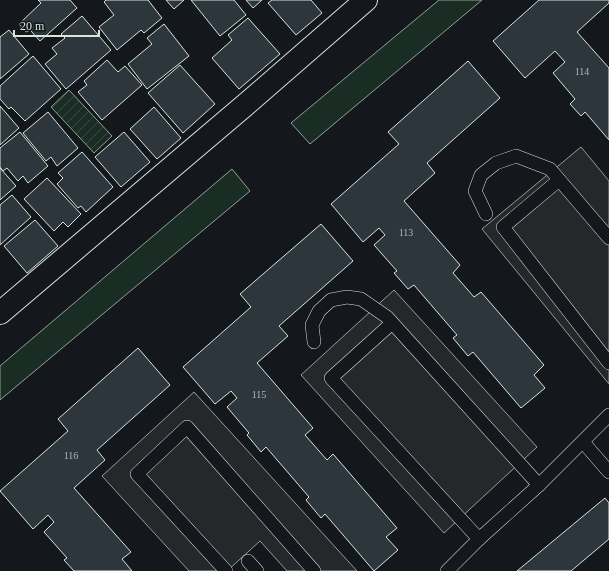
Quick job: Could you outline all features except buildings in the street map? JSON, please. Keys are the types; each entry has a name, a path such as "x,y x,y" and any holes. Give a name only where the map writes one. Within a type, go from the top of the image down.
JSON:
{"street":[{"path":"0,313 244,106 366,0"}],"lane":[{"path":"486,214 475,191 481,175 496,163 516,156 550,169 609,238"},
{"path":"559,180 503,227 609,363"},
{"path":"314,342 312,325 319,311 330,300 347,296 362,299 392,323 539,485"},
{"path":"392,323 330,378 479,539"},
{"path":"447,571 479,539 539,485 609,415"},
{"path":"226,571 137,474 187,427 314,571"},
{"path":"583,442 609,472"}],"green space":[{"path":"439,0 482,0 310,144 291,123"},
{"path":"69,90 112,136 94,153 51,107"},
{"path":"232,169 250,191 0,400 0,366"}],"shaded area":[{"path":"581,147 609,181 609,384 482,229"},
{"path":"394,290 537,447 444,533 301,375"},
{"path":"194,392 357,571 287,571 260,541 227,571 189,571 102,476"}]}
